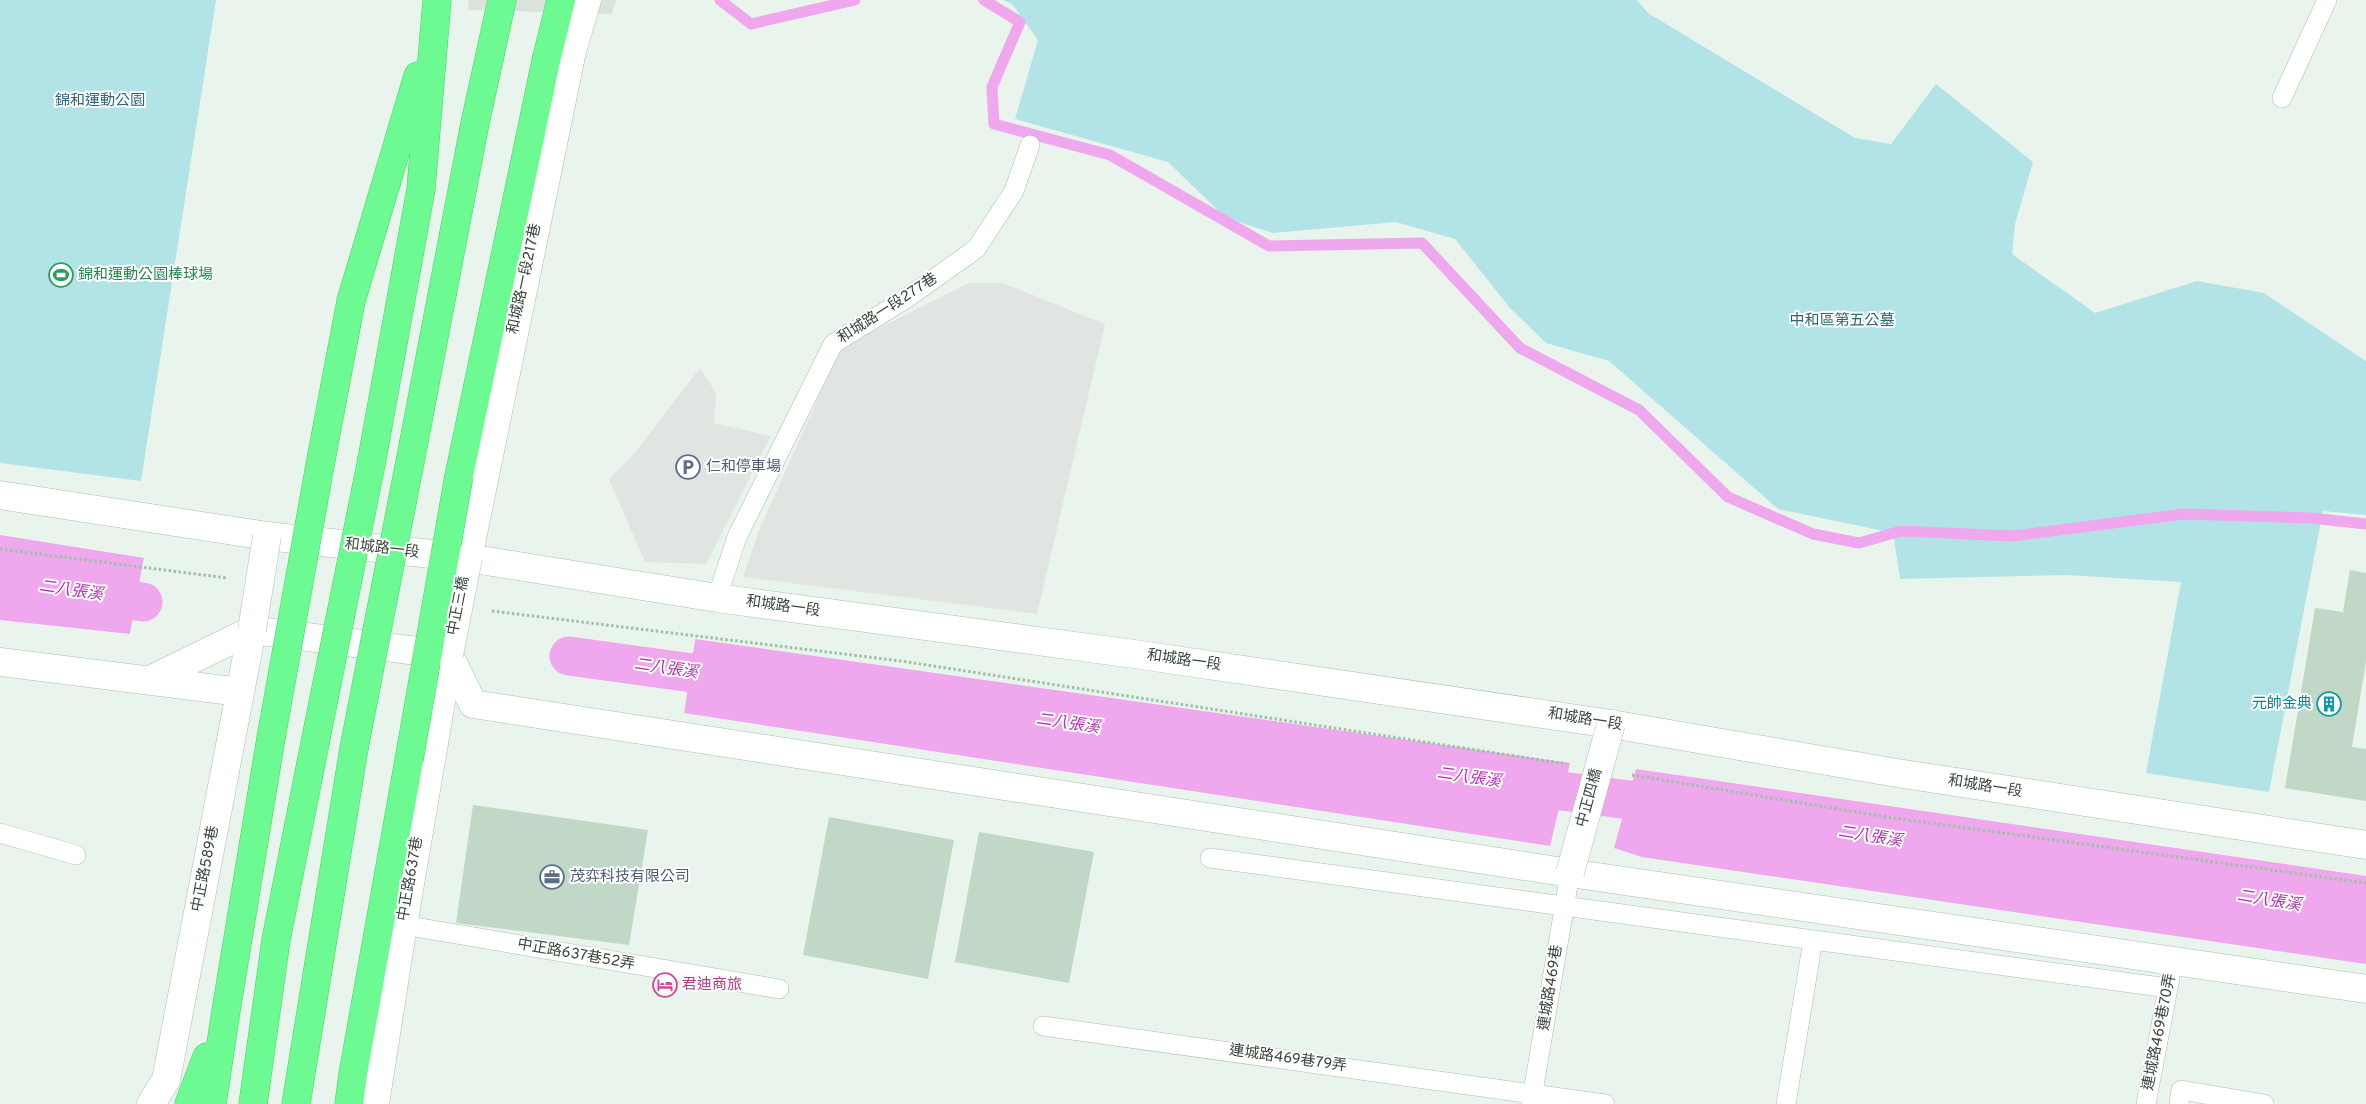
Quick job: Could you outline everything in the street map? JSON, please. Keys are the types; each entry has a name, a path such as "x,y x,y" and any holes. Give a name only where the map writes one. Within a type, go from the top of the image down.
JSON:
{"highway":[{"path":"296,1104 354,748 475,123 502,0"},
{"path":"350,1104 353,1074 459,476 544,71 561,0"},
{"path":"212,1104 224,1017 289,640 351,301 435,12"},
{"path":"253,1104 276,940 372,459 421,189 435,12"},
{"path":"189,1104 224,1017"}],"street":[{"name":"和城路一段217巷","path":"468,558 572,50 587,0"},
{"name":"和城路一段","path":"0,495 267,536 468,558 717,598 1134,654 1611,724 1897,773 2366,845"},
{"path":"252,630 267,536"},
{"name":"中正三橋","path":"450,654 468,558"},
{"path":"150,680 252,630 450,654 473,704 1570,873 2366,989"},
{"name":"中正路589巷","path":"151,1104 166,1080 252,630"},
{"name":"中正路637巷","path":"375,1104 403,926 450,654"},
{"path":"0,662 240,692"},
{"name":"中正四橋","path":"1570,873 1611,724"}],"lane":[{"path":"2282,98 2327,0"},
{"name":"和城路一段277巷","path":"717,598 737,537 833,344 907,298 976,249 1014,191 1030,145"},
{"path":"0,833 76,855"},
{"path":"1210,858 2168,988"},
{"name":"連城路469巷","path":"1532,1098 1570,873"},
{"name":"中正路637巷52弄","path":"403,926 779,989"},
{"path":"1786,1104 1813,940"},
{"name":"連城路469巷70弄","path":"2146,1104 2173,960"},
{"name":"連城路469巷79弄","path":"1043,1026 1532,1098"},
{"path":"2179,1104 2181,1090 2264,1104"},
{"path":"1532,1098 1605,1104"}],"path":[{"path":"0,549 233,579"},
{"path":"490,610 901,661 1574,765"},
{"path":"1623,773 1887,817 2366,883"}],"shaded area":[{"path":"469,0 617,0 611,14 468,10"},
{"path":"969,283 1003,283 1105,324 1037,614 743,577 760,528 841,347"},
{"name":"仁和停車場","path":"700,368 716,393 714,423 771,436 706,564 645,562 609,479 633,455"}],"green space":[{"name":"錦和運動公園","path":"0,0 216,0 141,481 0,463"},
{"name":"中和區第五公墓","path":"1003,0 1637,0 1648,13 1855,138 1891,144 1936,84 2033,162 2015,224 2012,254 2095,313 2197,281 2264,293 2366,361 2366,515 2323,511 2269,792 2146,773 2181,582 2067,575 1900,579 1893,533 1778,509 1609,361 1546,343 1510,308 1455,239 1396,222 1273,233 1226,218 1168,162 1015,119 1038,40 1012,4"}],"water":[{"path":"0,535 144,558 130,634 0,620"},
{"path":"695,639 1570,763 1550,846 684,713"},
{"path":"1636,769 2366,876 2366,964 1642,857 1614,848"}],"pier":[{"path":"144,558 146,558 132,635 130,634"},
{"path":"692,639 695,639 684,713 681,713"}],"building":[{"name":"元帥金典","path":"2350,570 2366,573 2366,661 2352,747 2366,749 2366,801 2285,788 2315,608 2343,612"},
{"name":"茂弈科技有限公司","path":"473,805 648,830 629,945 456,923"},
{"path":"829,817 954,840 928,979 803,955"},
{"path":"979,832 1094,852 1069,983 955,962"}],"waterway":[{"path":"720,0 751,24 855,0"},
{"path":"984,0 1020,22 992,87 994,124 1110,155 1269,246 1422,243 1520,348 1639,410 1728,497 1813,534 1859,543 1901,531 2013,536 2184,514 2311,518 2366,524"},
{"name":"二八張溪","path":"0,580 143,602"},
{"name":"二八張溪","path":"569,656 743,680"},
{"name":"二八張溪","path":"1510,784 1681,807"}],"place":[{"name":"錦和運動公園棒球場","path":"61,275"},
{"name":"仁和停車場","path":"688,467"},
{"name":"元帥金典","path":"2329,704"},
{"name":"茂弈科技有限公司","path":"552,877"},
{"name":"君迪商旅","path":"665,985"}]}
